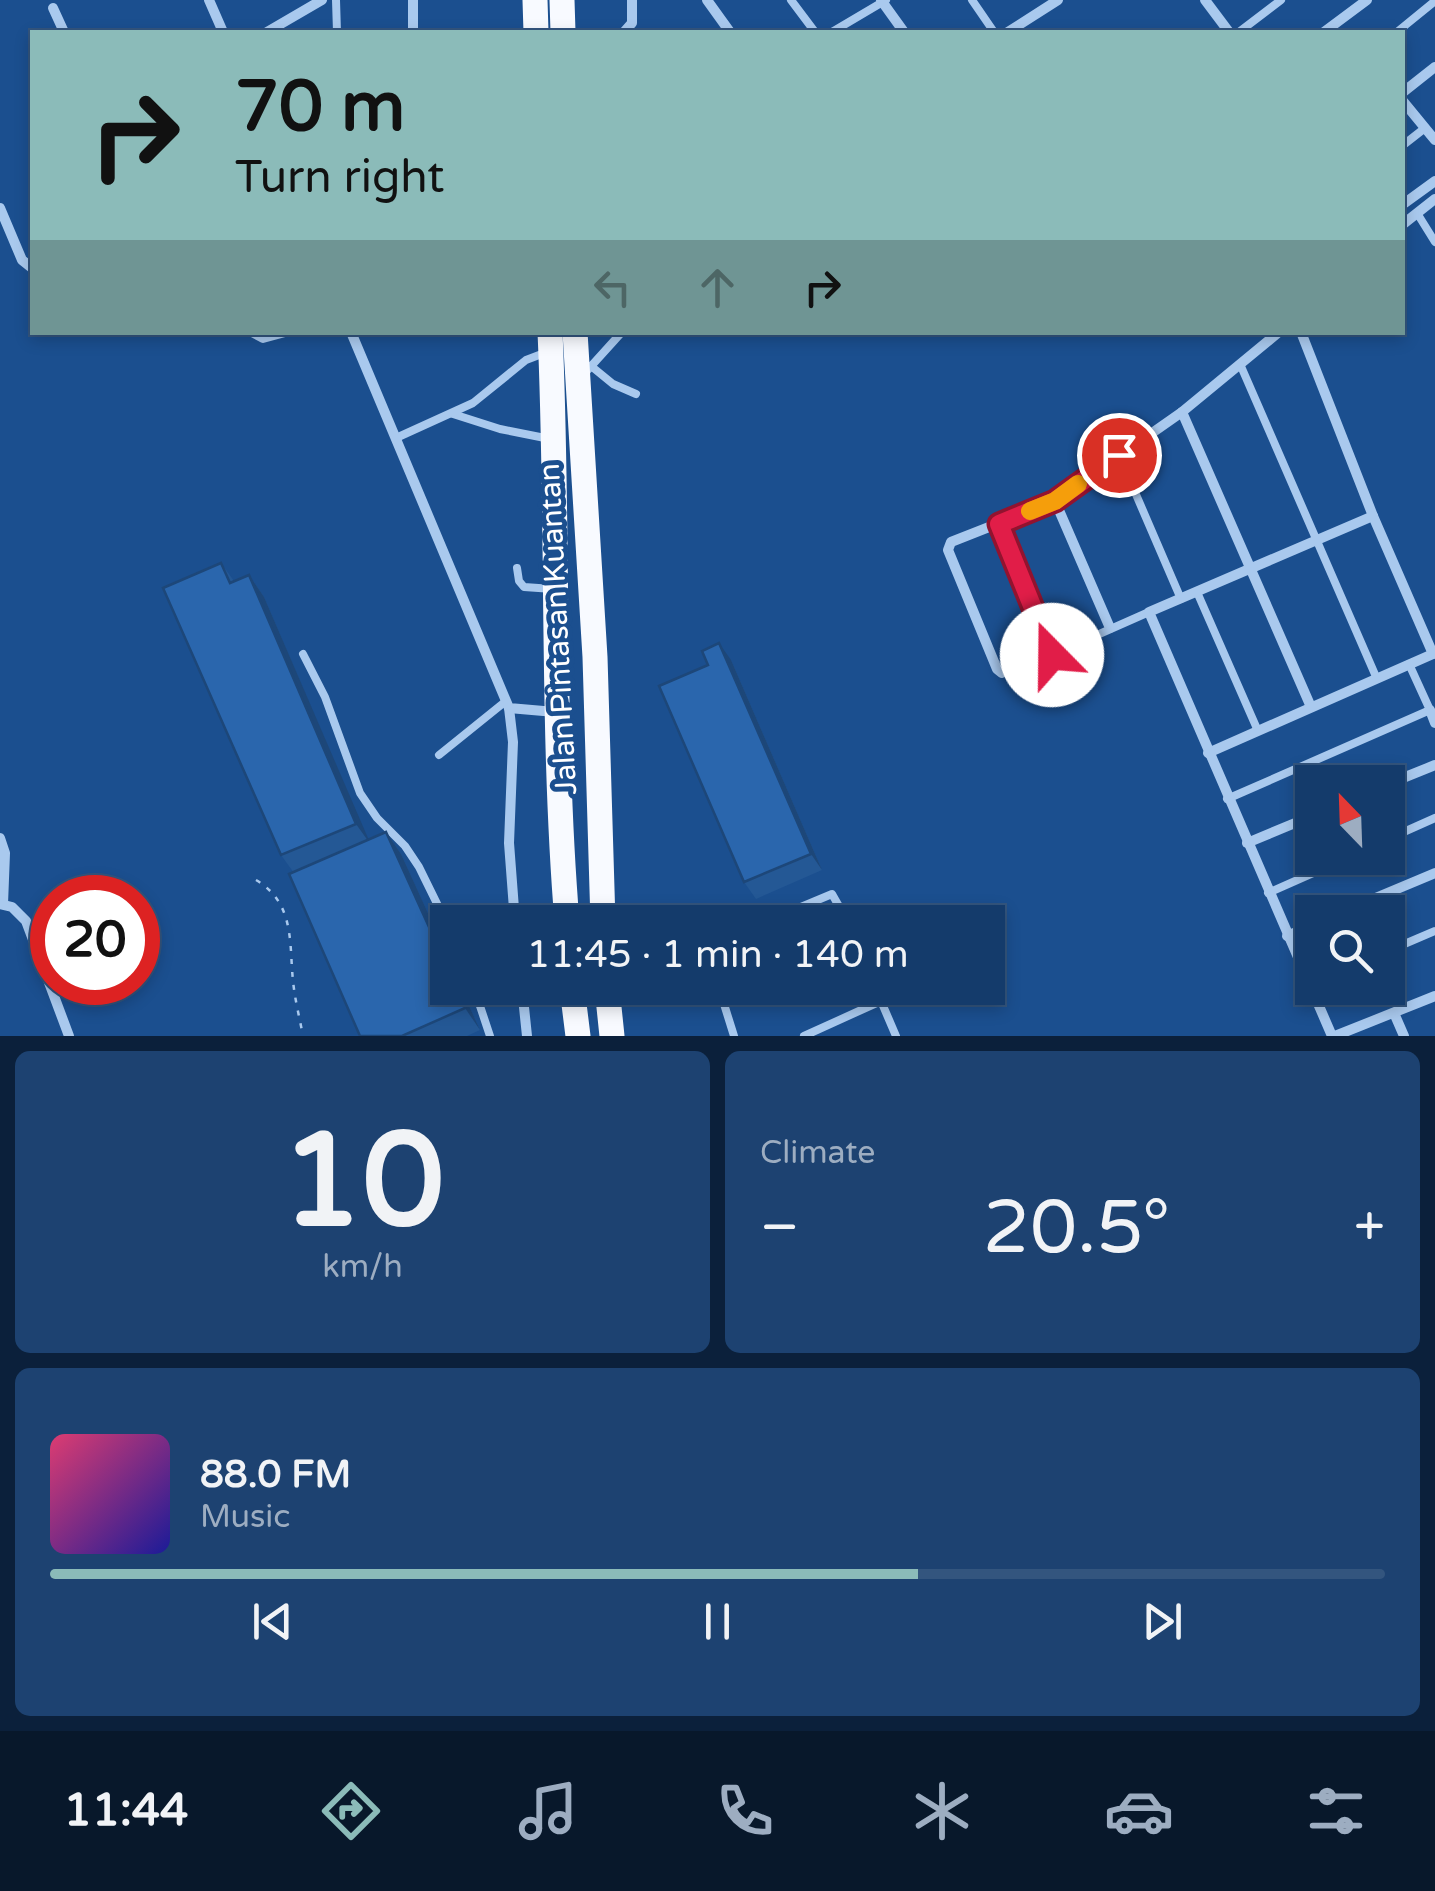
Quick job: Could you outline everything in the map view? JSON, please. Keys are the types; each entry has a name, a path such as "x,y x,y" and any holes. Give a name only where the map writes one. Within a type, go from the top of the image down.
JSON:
{"highway":[{"path":"535,0 536,30"},
{"path":"562,0 564,30"},
{"name":"Jalan Pintasan Kuantan","path":"576,335 584,374 602,905"},
{"name":"Jalan Pintasan Kuantan","path":"550,342 558,589 558,799 566,905"},
{"path":"574,1005 578,1036"},
{"path":"608,1005 612,1036"}],"street":[{"path":"209,0 221,30"},
{"path":"271,30 322,0"},
{"path":"413,0 413,30"},
{"path":"626,30 632,23 632,0"},
{"path":"707,0 729,30"},
{"path":"1011,30 1058,0"},
{"path":"1327,30 1367,0"},
{"path":"883,1 903,30"},
{"path":"1208,1 1229,30"},
{"path":"54,8 63,30"},
{"path":"1405,94 1435,67"},
{"path":"1405,101 1435,140"},
{"path":"1405,203 1435,181"},
{"path":"1405,222 1435,199"},
{"path":"0,208 21,259 30,266"},
{"path":"352,335 507,704 513,742 509,842 514,905"},
{"path":"1002,673 948,550 952,542 1055,501 1182,412 1275,335"},
{"path":"1208,752 1434,654 1373,516 1302,335"},
{"path":"1182,412 1311,707"},
{"path":"1055,501 1110,628"},
{"path":"1295,953 1148,612 1373,516"},
{"path":"507,704 557,712"},
{"path":"1430,710 1435,723"},
{"path":"1405,777 1435,765"},
{"path":"1247,843 1295,823"},
{"path":"0,838 5,853 1,904 12,907 26,920 66,1035"},
{"path":"1382,895 1435,872"},
{"path":"1287,936 1295,932"},
{"path":"1319,1005 1333,1036 1435,996"},
{"path":"524,1005 527,1036"},
{"path":"1394,1013 1404,1036"}],"lane":[{"path":"336,0 337,30"},
{"path":"792,0 813,30"},
{"path":"972,0 993,30"},
{"path":"1233,30 1281,0"},
{"path":"835,30 883,1"},
{"path":"1399,30 1435,2"},
{"path":"1405,144 1425,128"},
{"path":"1418,212 1435,242"},
{"path":"619,335 584,374 636,394"},
{"path":"396,438 481,397 550,342"},
{"path":"1240,364 1377,678"},
{"path":"452,414 554,440"},
{"path":"1119,455 1181,598"},
{"path":"999,524 1052,655"},
{"path":"517,568 524,588 558,589"},
{"path":"1197,592 1258,730"},
{"path":"1002,673 1011,673 1148,612"},
{"path":"303,654 325,696 360,793 419,867 438,905"},
{"path":"1227,799 1430,710 1408,664"},
{"path":"439,755 507,704"},
{"path":"1405,831 1435,818"},
{"path":"1268,892 1307,875"},
{"path":"806,905 832,894 838,905"},
{"path":"1405,943 1435,930"},
{"path":"480,1005 490,1036"},
{"path":"724,1005 734,1036"},
{"path":"804,1036 870,1005"},
{"path":"883,1005 896,1036"}],"path":[{"path":"256,880 280,904 293,942 293,985 304,1036"}],"building":[{"path":"221,563 230,583 249,575 356,824 281,855 163,588"},
{"path":"719,643 811,854 744,882 659,686 708,665 702,651"},
{"path":"386,832 430,929 430,1005 465,1008 402,1036 360,1036 289,874"}],"slow traffic":[{"path":"1030,511 1055,501 1078,484"}],"route":[{"path":"1052,655 999,524 1055,501 1119,455"}]}
